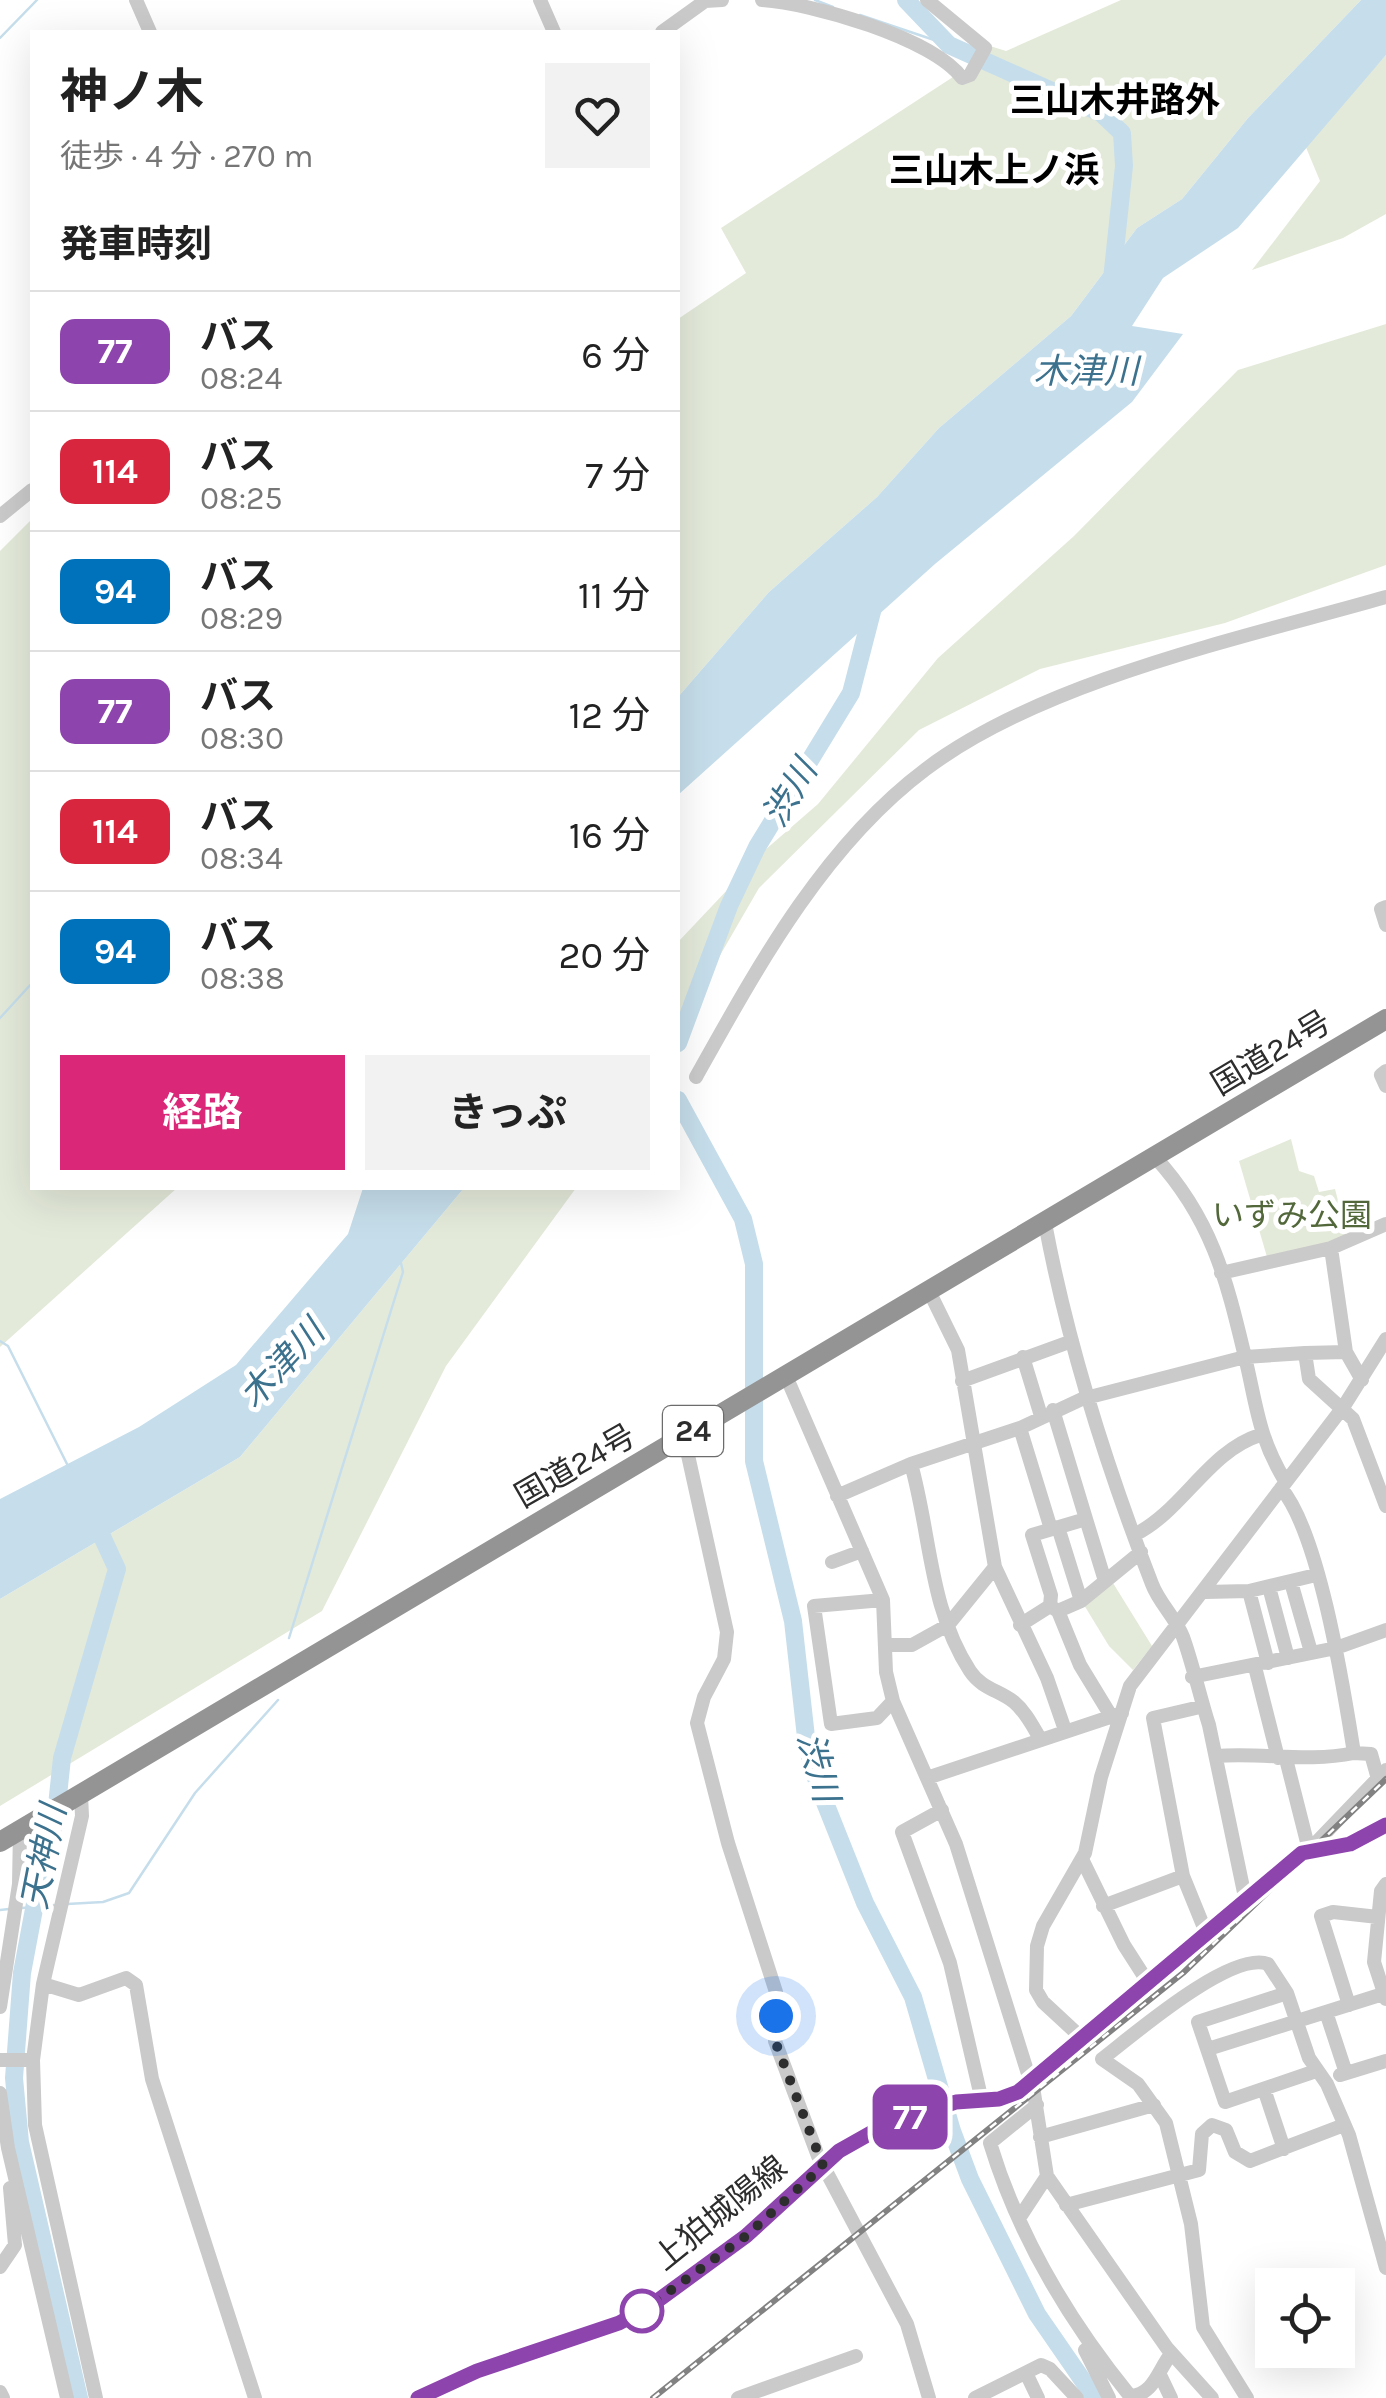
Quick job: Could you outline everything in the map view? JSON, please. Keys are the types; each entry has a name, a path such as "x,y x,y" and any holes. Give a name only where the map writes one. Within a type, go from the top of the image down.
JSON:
{"highway":[{"name":"国道24号","path":"0,1842 1386,1020"}],"main road":[{"name":"上狛城陽線","path":"418,2398 477,2371 619,2323 649,2307 736,2244 839,2151 878,2129 956,2102 999,2099 1031,2084 1308,1850 1350,1844 1386,1825"}],"street":[{"path":"136,0 149,30"},
{"path":"540,0 553,30"},
{"path":"665,30 706,1 722,0"},
{"path":"762,0 813,5 934,55 962,78 970,75 985,48 927,0"},
{"path":"0,516 30,492"},
{"path":"696,1077 832,860 925,769 999,726 1066,696 1386,597"},
{"path":"1386,907 1381,909 1386,925"},
{"path":"1386,1071 1380,1075 1386,1086"},
{"path":"1155,1157 1188,1193 1205,1222 1245,1357 1260,1435 1290,1498 1316,1576 1336,1648 1354,1753"},
{"path":"1045,1223 1089,1398 1153,1586 1177,1627 1216,1756 1246,1902"},
{"path":"1221,1273 1331,1248 1386,1224"},
{"path":"1331,1248 1346,1352 1362,1380"},
{"path":"929,1291 958,1350 995,1568 1047,1678 1065,1730"},
{"path":"1084,2040 1043,2002 1036,1990 1035,1961 1043,1926 1082,1859 1116,1715 1130,1686 1344,1406 1386,1339"},
{"path":"962,1380 1072,1340"},
{"path":"837,1496 911,1464 1020,1428 1089,1398 1245,1357 1346,1352"},
{"path":"1305,1353 1309,1379 1344,1406 1386,1506"},
{"path":"1023,1357 1086,1519 1105,1581"},
{"path":"786,1376 883,1600 893,1702 942,1810 1031,2084 1047,2176 1172,2354 1212,2398"},
{"path":"1020,1428 1081,1602"},
{"path":"1136,1534 1182,1498 1221,1458 1260,1435"},
{"path":"684,1438 727,1632 724,1660 698,1709 700,1740 776,1992 775,2041 823,2166 907,2324 928,2398"},
{"path":"911,1464 924,1512 934,1590 948,1625 975,1678 1012,1700 1041,1740"},
{"path":"1086,1519 1032,1536 1054,1608 1080,1665 1116,1715"},
{"path":"832,1562 862,1550"},
{"path":"1020,1624 1054,1608 1081,1602 1142,1552"},
{"path":"885,1645 912,1645 948,1625 995,1568"},
{"path":"1204,1592 1249,1591 1316,1576"},
{"path":"1291,1582 1312,1652"},
{"path":"1269,1587 1288,1658"},
{"path":"1216,1756 1248,1754 1282,1759 1371,1754 1382,1774 1308,1850 1282,1759 1249,1591"},
{"path":"883,1600 814,1606 831,1724 877,1718 893,1702"},
{"path":"1192,1677 1336,1648 1386,1630"},
{"path":"1200,1707 1152,1718 1183,1876 1207,1935"},
{"path":"928,1778 1116,1715"},
{"path":"81,1796 82,1816 42,1984 30,2060 35,2124 96,2398"},
{"path":"942,1810 902,1832 950,1962 982,2100"},
{"path":"0,2007 18,1884 20,1831"},
{"path":"1082,1859 1103,1906 1149,1984"},
{"path":"1103,1906 1183,1876"},
{"path":"1208,2049 1385,1996 1374,1962 1386,1884"},
{"path":"1349,2004 1321,1916 1334,1912 1378,1918"},
{"path":"1246,2398 1203,2327 1197,2256 1166,2122 1138,2084 1102,2059 1182,1998 1242,1964 1268,1964 1287,1993 1344,2124 1386,2268"},
{"path":"42,1984 79,1995 126,1978 136,1985 157,2096 255,2398"},
{"path":"1287,1993 1198,2022 1225,2102 1386,2061"},
{"path":"1326,2012 1346,2074"},
{"path":"0,2060 30,2060"},
{"path":"1264,2089 1284,2149"},
{"path":"0,2093 15,2245 0,2267"},
{"path":"1037,2105 990,2144 1020,2216 1066,2305 1130,2396 1138,2396 1161,2377 1172,2354"},
{"path":"1040,2137 1154,2105"},
{"path":"1066,2205 1180,2178 1202,2167 1202,2134 1212,2125 1226,2130 1234,2152 1246,2160 1344,2124"},
{"path":"8,2148 67,2398"},
{"path":"1020,2216 1047,2176"},
{"path":"1066,2305 1066,2315 1110,2398"},
{"path":"738,2398 856,2356"},
{"path":"975,2398 1045,2366 1077,2398"},
{"path":"1026,2372 1038,2398"},
{"path":"1161,2377 1170,2398"}],"green space":[{"path":"1121,0 1361,0 1248,118 1182,199 1137,228 1071,316 939,428 877,497 769,592 680,695 680,318 746,273 721,228 953,77 959,82 990,46 1006,51"},
{"path":"1386,55 1386,214 1343,238 1252,270 1320,181 1305,145"},
{"path":"1386,324 1386,565 1225,623 1040,669 919,730 759,888 680,1025 680,940 765,850 818,804 938,658 1074,536 1238,370"},
{"path":"30,521 30,1190 175,1190 0,1347 0,551"},
{"name":"いずみ公園","path":"1291,1139 1299,1171 1314,1176 1319,1192 1335,1189 1348,1239 1267,1257 1239,1161"},
{"path":"462,1190 575,1190 446,1366 322,1611 0,1806 0,1599 240,1457"},
{"path":"1113,1583 1152,1646 1133,1670 1109,1646 1084,1605"}],"water":[{"name":"木津川","path":"1361,0 1386,0 1386,55 1238,228 1163,278 1132,326 1183,334 1132,402 935,564 680,793 680,695 769,592 877,497 939,428 1071,316 1137,228 1182,199 1248,118"},
{"name":"木津川","path":"362,1190 462,1190 240,1457 0,1599 0,1499 139,1427 236,1365 348,1234"}],"waterway":[{"path":"0,38 37,0"},
{"path":"815,0 833,7"},
{"path":"906,0 949,45 1101,113 1122,133 1124,166 1112,279"},
{"path":"860,15 949,45"},
{"name":"渋川","path":"680,1038 729,906 757,847 851,693 874,604"},
{"path":"0,1018 30,985"},
{"name":"渋川","path":"680,1104 743,1219 754,1264 754,1461 793,1621 807,1746 818,1785 865,1903 913,1997 970,2179 1037,2314 1095,2398"},
{"path":"289,1638 403,1272 401,1263"},
{"path":"0,1341 8,1346 68,1466"},
{"name":"天神川","path":"79,2398 20,2142 14,2078 22,1973 47,1840 55,1824 62,1758 117,1569 93,1517"},
{"path":"67,1904 103,1902 129,1893 195,1793 278,1700"},
{"name":"天神川","path":"22,1908 54,1905"},
{"path":"0,1910 9,1909"},
{"name":"天神川","path":"11,2082 14,2078"}],"railway":[{"path":"653,2398 1183,1973 1386,1779"}],"bus line":[{"name":"77","path":"418,2398 477,2371 619,2323 649,2307 746,2236 839,2151 878,2129 956,2102 999,2099 1018,2092 1302,1853 1350,1844 1386,1825"}],"district":[{"name":"三山木井路外","path":"1115,100"},
{"name":"三山木上ノ浜","path":"994,170"}],"route":[{"path":"642,2311 746,2236 823,2166 775,2041 776,2016"}]}
